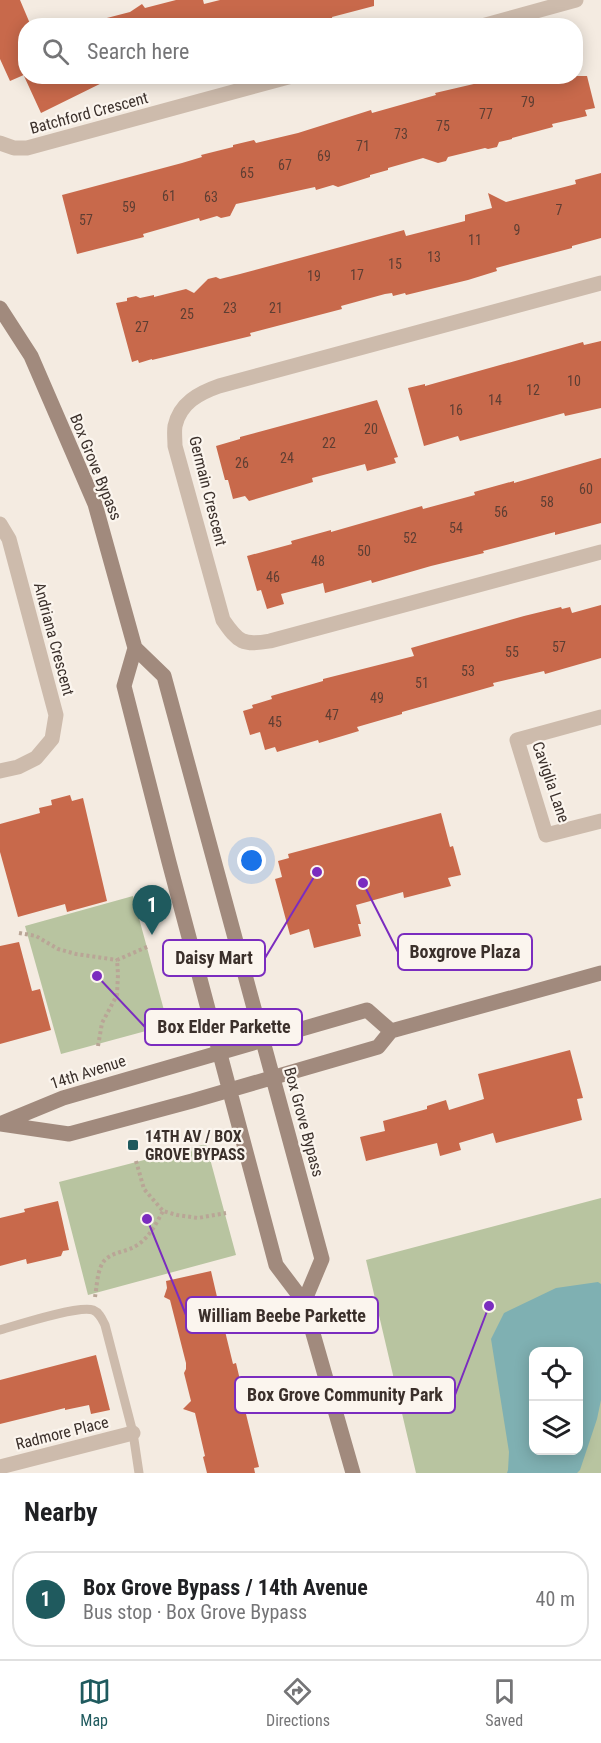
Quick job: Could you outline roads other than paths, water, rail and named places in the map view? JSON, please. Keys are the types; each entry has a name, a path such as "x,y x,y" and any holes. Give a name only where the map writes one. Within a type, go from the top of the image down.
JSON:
{"main road":[{"name":"Box Grove Bypass","path":"0,308 31,356 95,504 135,648 164,676 321,1259 304,1302"},
{"path":"135,648 124,686 219,1052 276,1265 304,1302 353,1473"},
{"name":"14th Avenue","path":"0,1124 69,1134 378,1047 391,1031 601,973"},
{"name":"14th Avenue","path":"0,1124 63,1098 367,1010 391,1031"}],"street":[{"path":"511,18 576,0"},
{"name":"Batchford Crescent","path":"0,143 14,148 27,148 263,84"},
{"name":"Germain Crescent","path":"601,283 264,373 198,393 183,408 175,426 175,446 223,620 243,643 257,644 270,641 601,552"},
{"name":"Andriana Crescent","path":"0,524 9,538 56,715 52,739 36,758 18,767 0,771"},
{"name":"Caviglia Lane","path":"601,717 517,740 546,835 601,821"},
{"name":"Radmore Place","path":"0,1467 133,1433"}],"lane":[{"path":"0,1330 72,1311 93,1310 100,1316 105,1325 133,1433 139,1473"}],"water":[{"path":"598,1282 601,1284 601,1400 597,1419 577,1473 507,1473 509,1452 491,1339 504,1313 556,1288"}],"place":[{"name":"Daisy Mart","path":"317,872"},
{"name":"Boxgrove Plaza","path":"363,883"},
{"name":"Box Grove Bypass / 14th Avenue","path":"152,935"},
{"name":"Box Elder Parkette","path":"97,976"},
{"name":"14TH AV / BOX GROVE BYPASS","path":"133,1145"},
{"name":"William Beebe Parkette","path":"147,1219"},
{"name":"Box Grove Community Park","path":"489,1306"}]}
